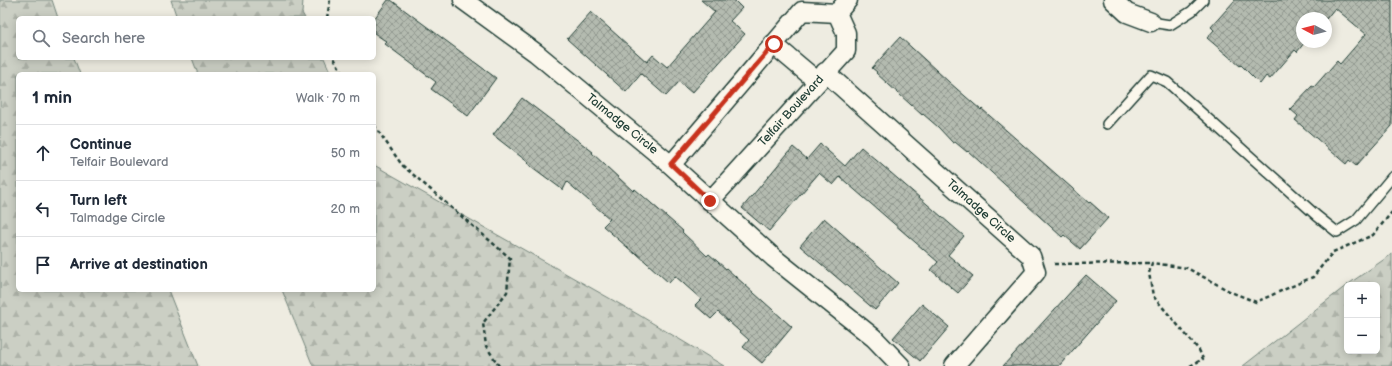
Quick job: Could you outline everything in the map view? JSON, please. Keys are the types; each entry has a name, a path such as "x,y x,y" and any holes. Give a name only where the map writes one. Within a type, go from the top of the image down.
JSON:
{"street":[{"name":"Talmadge Circle","path":"463,0 536,53 671,164 774,258 874,338 901,366"},
{"path":"1113,0 1127,13 1151,22"},
{"name":"Telfair Boulevard","path":"671,164 774,44 799,5 842,6 846,33 846,51 710,201"},
{"name":"Talmadge Circle","path":"774,44 821,77 1031,256 1034,264"},
{"path":"954,366 1036,272 1034,264"}],"lane":[{"path":"1151,22 1170,24 1192,11 1203,0"},
{"path":"1107,124 1151,75 1167,82 1317,216 1337,232 1356,220 1392,177"}],"path":[{"path":"327,16 330,0"},
{"path":"335,60 342,72"},
{"path":"376,128 402,165 510,258 507,292 483,323 486,346 499,366"},
{"path":"1034,264 1152,263 1187,268 1230,292 1256,302 1313,277 1333,252 1373,235 1392,212"},
{"path":"1152,263 1149,273 1153,296 1199,350 1204,359 1190,366"}],"green space":[{"path":"0,0 52,0 57,16 16,16 16,60 75,60 79,72 16,72 16,292 169,292 198,366 0,366"},
{"path":"171,0 303,0 302,13 304,16 176,16"},
{"path":"193,60 325,60 330,72 197,72"},
{"path":"376,166 639,315 724,366 313,366 283,292 376,292"},
{"path":"1392,254 1392,366 1243,366 1344,287 1344,354 1380,354 1380,282 1351,282"}],"building":[{"path":"388,0 391,0 496,78 468,116 431,89 436,82 385,44 387,42 376,34 376,16"},
{"path":"701,0 734,0 742,8 730,21 745,34 692,93 679,82 666,96 641,74 626,92 567,39 591,12 647,62 653,55 667,67 715,12"},
{"path":"1235,0 1392,0 1392,126 1356,166 1349,160 1346,164 1295,120 1298,116 1290,109 1312,86 1314,87 1337,61 1340,64 1366,34 1335,8 1332,12 1296,12 1296,48 1300,48 1297,52 1295,50 1270,79 1266,76 1260,84 1241,65 1240,66 1207,38 1214,30 1211,27"},
{"path":"900,37 981,110 982,109 1108,218 1080,249 1064,235 1062,237 968,151 967,152 955,142 953,143 938,127 923,114 922,115 876,73 877,72 872,68"},
{"path":"522,98 593,152 592,153 633,191 635,189 683,231 682,232 707,256 709,254 726,268 792,327 762,363 743,347 749,340 718,312 711,319 695,305 701,299 675,276 669,283 636,253 635,254 603,226 610,219 567,182 563,190 493,135"},
{"path":"820,144 845,166 861,147 964,236 948,255 973,276 958,293 931,270 938,262 840,177 833,185 819,173 769,231 742,208 793,147 807,159"},
{"path":"824,218 898,283 875,310 800,246"},
{"path":"1086,275 1116,301 1059,366 1003,366"},
{"path":"922,304 949,327 920,361 893,338"}],"route":[{"path":"710,201 671,164 774,44"}]}
